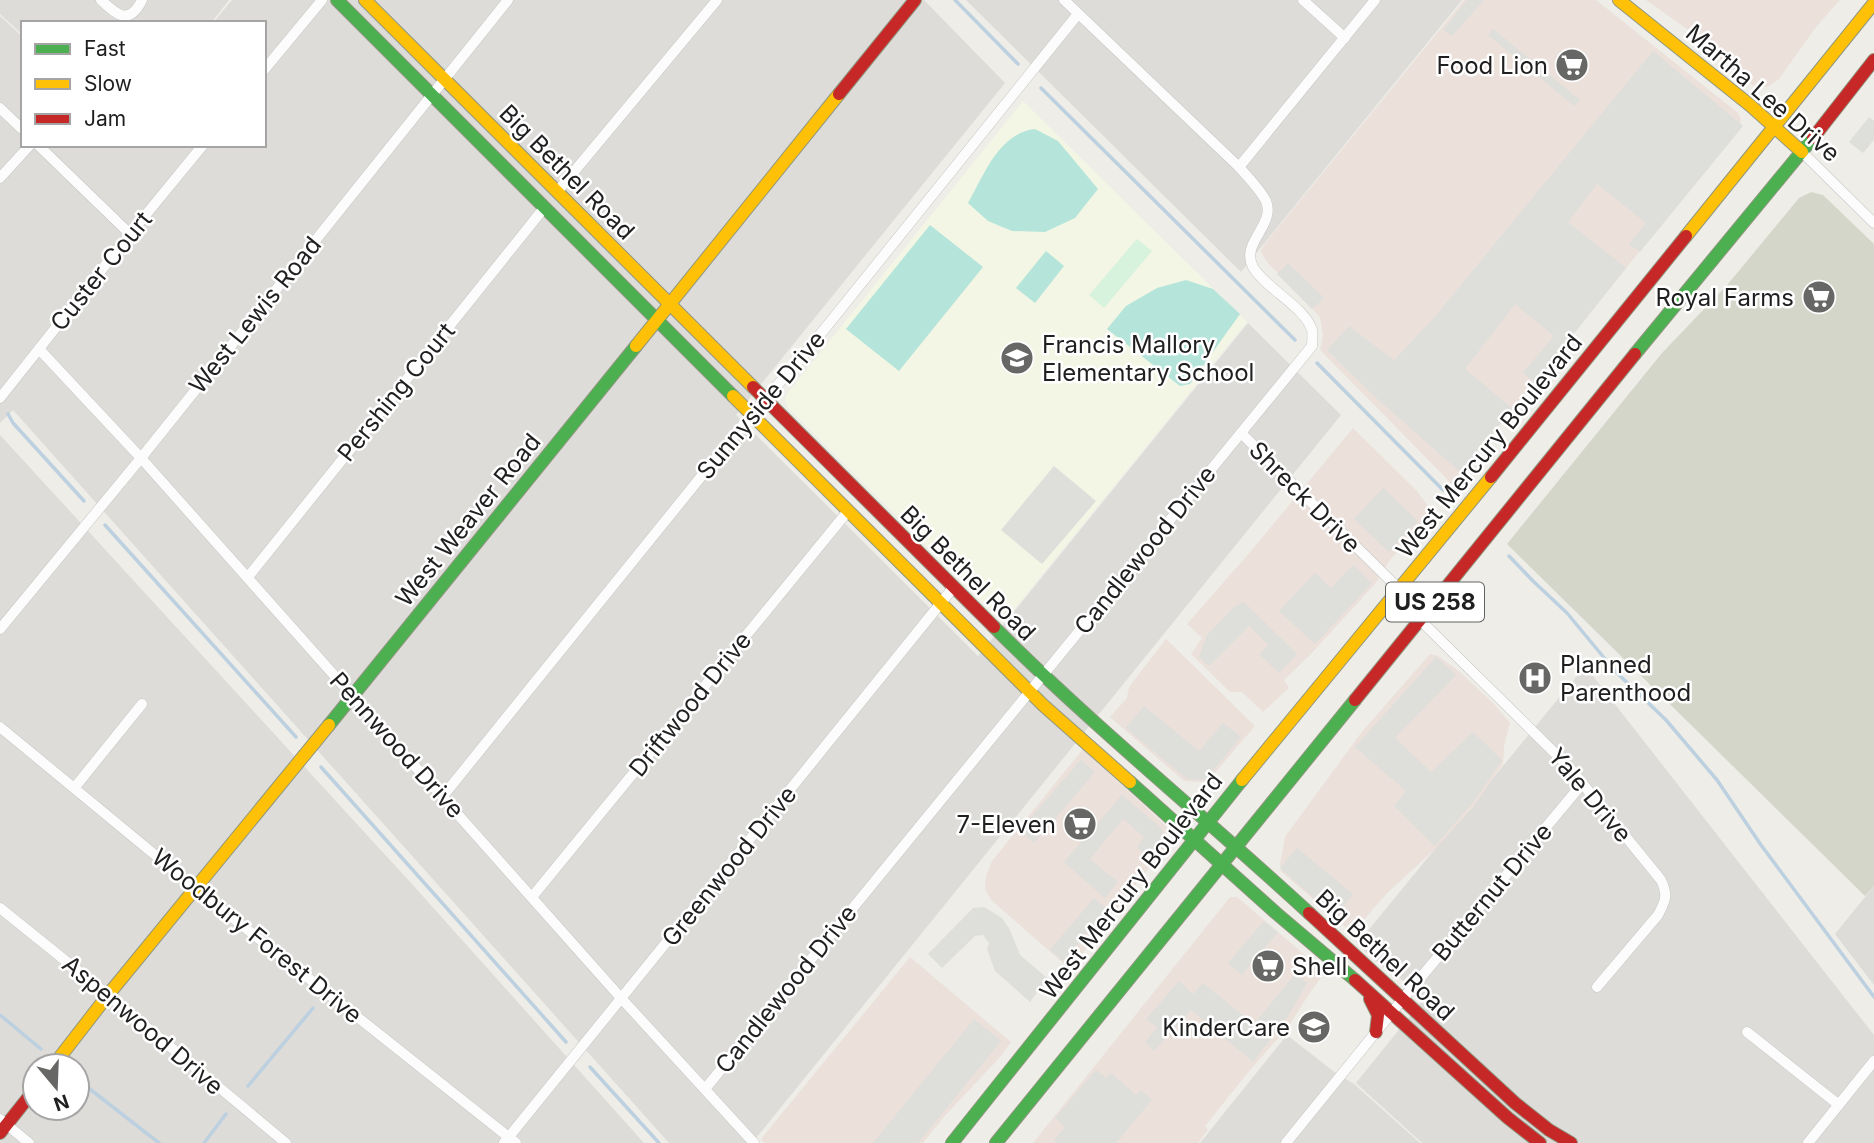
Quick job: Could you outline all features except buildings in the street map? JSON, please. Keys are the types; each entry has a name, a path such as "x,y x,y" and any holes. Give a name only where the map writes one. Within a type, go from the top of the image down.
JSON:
{"main road":[{"name":"Big Bethel Road","path":"337,0 1029,691 1539,1143"},
{"name":"Big Bethel Road","path":"365,0 1042,675 1236,846 1533,1119 1571,1143"},
{"name":"West Weaver Road","path":"64,1052 915,0"},
{"name":"Martha Lee Drive","path":"1619,0 1751,106 1802,152"},
{"name":"West Mercury Boulevard","path":"952,1143 1293,716 1399,590 1874,3"},
{"name":"US 258","path":"996,1143 1874,61"},
{"path":"1362,987 1379,1014 1376,1032"},
{"path":"2,1126 21,1105"}],"street":[{"path":"101,0 120,16 130,16 142,0"},
{"path":"266,68 322,0"},
{"name":"West Lewis Road","path":"0,629 141,458 508,0"},
{"path":"557,192 717,0"},
{"name":"Candlewood Drive","path":"705,1088 1311,346 1312,332 1308,321 1252,265 1250,251 1268,216 1266,202 1239,167 1064,0"},
{"path":"1304,0 1345,38"},
{"path":"1239,167 1375,0"},
{"name":"Sunnyside Drive","path":"443,796 1078,14"},
{"path":"0,108 21,128"},
{"path":"0,178 28,147"},
{"path":"40,147 130,234"},
{"name":"Custer Court","path":"0,398 201,147"},
{"name":"Martha Lee Drive","path":"1802,152 1874,223"},
{"name":"Pershing Court","path":"248,577 544,208"},
{"name":"Pennwood Drive","path":"39,349 141,458 621,998 754,1143"},
{"name":"Shreck Drive","path":"1241,433 1399,590"},
{"name":"Driftwood Drive","path":"532,897 848,511"},
{"name":"Greenwood Drive","path":"509,1141 621,998 953,588"},
{"name":"Yale Drive","path":"1420,620 1555,752 1661,880 1666,892 1658,915 1597,987"},
{"path":"75,787 142,704"},
{"name":"Woodbury Forest Drive","path":"0,727 509,1141"},
{"name":"Butternut Drive","path":"1286,1143 1582,784"},
{"name":"Aspenwood Drive","path":"0,908 286,1143"},
{"path":"1747,1032 1839,1105"},
{"path":"1808,1143 1874,1061"},
{"path":"2,1126 29,1143"}],"shaded area":[{"path":"0,0 229,0 213,21 21,21 21,33 0,14"},
{"path":"232,0 924,0 1005,83 736,415 978,656 1248,323 1341,415 752,1143 669,1143 13,410 0,423 0,16 21,35 21,147 266,147 266,21 215,21"},
{"path":"966,0 1462,0 1241,272"},
{"path":"1464,0 1596,0 1738,113 1741,119 1740,127 1452,484 1320,350 1323,335 1320,317 1267,262 1261,252 1263,246"},
{"path":"1467,0 1484,0 1452,36 1443,30"},
{"path":"1646,0 1840,0 1816,27 1779,79 1767,87 1759,87 1752,85 1723,62 1701,39"},
{"path":"1493,29 1580,100 1574,106 1488,35"},
{"path":"1653,51 1743,126 1640,252 1629,244 1646,223 1597,184 1568,222 1626,268 1535,383 1523,373 1554,336 1515,304 1465,369 1513,409 1460,472 1327,350 1349,326 1394,360 1433,319"},
{"name":"Francis Mallory Elementary School","path":"1023,101 1247,322 1003,623 787,407 785,400 786,395"},
{"path":"1869,117 1874,121 1874,140 1863,153 1849,142"},
{"path":"1035,129 1058,141 1098,189 1075,218 1045,232 1012,231 988,221 968,203 1002,147 1022,132"},
{"path":"1811,192 1823,195 1874,244 1874,886 1865,896 1507,544 1662,353 1728,284 1799,198"},
{"path":"930,225 983,267 899,371 846,329"},
{"path":"1137,239 1152,251 1104,308 1089,295"},
{"path":"1046,251 1064,266 1035,303 1016,288"},
{"path":"1288,263 1324,298 1312,309 1277,274"},
{"path":"1186,280 1213,289 1240,314 1190,384 1180,386 1107,329 1126,306 1157,288"},
{"path":"1353,428 1417,491 1433,513 1390,560 1375,584 1284,680 1289,688 1263,712 1242,692 1230,692 1191,654 1202,638 1187,624"},
{"path":"0,435 411,883 644,1143 0,1143"},
{"path":"1054,466 1096,501 1042,564 1001,530"},
{"path":"1383,488 1418,521 1389,552 1354,519"},
{"path":"1353,565 1372,583 1315,644 1279,611 1315,573 1331,588"},
{"path":"1244,602 1297,654 1279,673 1259,654 1268,645 1249,626 1209,666 1199,657 1207,635 1235,606"},
{"path":"1166,639 1255,726 1207,782 1184,781 1110,717 1127,698 1129,687"},
{"path":"1430,654 1438,656 1460,672 1510,723 1503,764 1473,807 1435,849 1387,893 1352,933 1281,871 1285,837 1361,733"},
{"path":"1436,657 1456,675 1395,738 1431,772 1473,732 1502,760 1475,800 1435,846 1394,806 1406,791 1355,747"},
{"path":"1585,666 1874,1035 1874,1143 1422,1143 1356,1083 1423,1000 1357,944"},
{"path":"1144,706 1199,751 1223,723 1241,737 1205,780 1187,779 1126,728"},
{"path":"1083,749 1167,827 1166,846 1070,969 991,900 985,889 986,876 992,861"},
{"path":"1081,760 1095,772 1034,843 1020,830"},
{"path":"1122,795 1162,829 1164,844 1152,861 1137,847 1144,837 1123,819 1090,859 1118,882 1105,898 1064,862"},
{"path":"1297,848 1353,894 1336,917 1280,868"},
{"path":"1874,886 1874,985 1835,934"},
{"path":"1230,897 1237,897 1325,972 1289,1026 1205,1126 1208,1130 1198,1143 1033,1143"},
{"path":"1094,898 1107,909 1063,961 1050,950"},
{"path":"984,907 1002,918 1020,955 1047,978 1030,1002 995,971 987,949 989,943 983,935 975,936 942,968 928,954 973,908"},
{"path":"1264,921 1278,932 1242,975 1228,963"},
{"path":"910,957 1011,1042 1000,1057 923,1143 764,1143 761,1139"},
{"path":"1296,973 1307,983 1289,1015 1253,1062 1191,1010 1154,1051 1145,1042 1157,1028 1146,1019 1179,981 1193,994 1203,983 1254,1024"},
{"path":"974,1019 1001,1041 918,1143 873,1143"},
{"path":"1287,1035 1354,1084 1420,1143 1200,1143"},
{"path":"1096,1070 1106,1078 1111,1073 1136,1095 1141,1090 1152,1100 1116,1143 1057,1143 1054,1141 1065,1127 1055,1118"}],"waterway":[{"path":"955,0 1018,64"},
{"path":"1041,88 1295,340"},
{"path":"1317,363 1443,490"},
{"path":"8,414 13,423 84,501"},
{"path":"105,525 296,737"},
{"path":"1509,556 1567,613 1615,671 1666,720 1717,780 1761,845 1874,997"},
{"path":"321,767 566,1042"},
{"path":"248,1086 313,1008"},
{"path":"0,1015 41,1049"},
{"path":"590,1067 659,1143"},
{"path":"91,1090 159,1143"},
{"path":"204,1143 226,1114"}],"traffic: fast":[{"path":"337,0 733,396"},
{"path":"1635,354 1813,138"},
{"path":"329,725 636,346"},
{"path":"994,627 1071,700 1309,913"},
{"path":"996,1143 1355,700"},
{"path":"952,1143 1242,780"},
{"path":"1130,782 1355,980"}],"traffic: slow":[{"path":"365,0 753,387"},
{"path":"1619,0 1751,106 1802,152"},
{"path":"1686,236 1874,3"},
{"path":"636,346 839,94"},
{"path":"733,396 1043,705 1130,782"},
{"path":"1242,780 1491,477"},
{"path":"64,1052 329,725"}],"traffic: jam":[{"path":"839,94 915,0"},
{"path":"1813,138 1874,60"},
{"path":"1491,477 1686,236"},
{"path":"1355,700 1635,354"},
{"path":"753,387 994,627"},
{"path":"1309,913 1515,1103 1549,1130 1571,1143"},
{"path":"1355,980 1508,1118 1540,1143"},
{"path":"1370,999 1378,1015 1376,1032"},
{"path":"0,1133 21,1107"}],"place":[{"name":"Food Lion","path":"1572,65"},
{"name":"Royal Farms","path":"1819,297"},
{"name":"Francis Mallory Elementary School","path":"1017,358"},
{"name":"Planned Parenthood","path":"1535,678"},
{"name":"7-Eleven","path":"1080,824"},
{"name":"Shell","path":"1268,966"},
{"name":"KinderCare","path":"1314,1027"}]}
